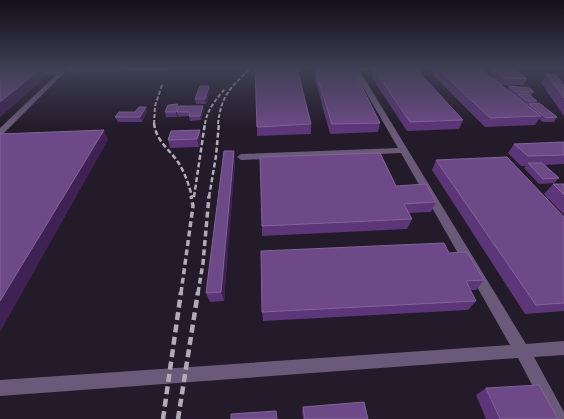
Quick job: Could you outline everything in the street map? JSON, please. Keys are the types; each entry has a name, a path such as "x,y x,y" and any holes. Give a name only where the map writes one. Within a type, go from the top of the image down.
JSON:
{"lane":[{"path":"3,135 47,88"},
{"path":"366,88 522,351 559,419"},
{"path":"241,157 403,150"},
{"path":"0,388 564,348"}],"building":[{"path":"0,88 18,88 0,102"},
{"path":"199,88 209,88 205,99 195,99"},
{"path":"256,88 302,88 311,124 257,127"},
{"path":"321,88 362,88 380,123 332,124"},
{"path":"387,88 433,88 463,120 410,122"},
{"path":"458,88 504,88 541,116 490,118"},
{"path":"511,88 529,88 534,92 516,92"},
{"path":"557,88 564,88 564,98"},
{"path":"518,94 528,94 537,101 527,101"},
{"path":"539,103 557,117 546,118 529,104"},
{"path":"178,104 176,112 165,112 168,105"},
{"path":"179,106 203,106 200,116 189,116 190,112 177,112"},
{"path":"139,107 146,107 140,117 115,117 119,112 135,112"},
{"path":"104,130 0,301 0,134"},
{"path":"200,130 197,139 168,140 171,131"},
{"path":"564,142 564,155 528,156 514,144"},
{"path":"224,151 234,151 221,292 206,293"},
{"path":"380,153 396,186 426,184 436,202 404,204 412,219 262,226 260,157"},
{"path":"507,157 564,217 564,303 536,305 436,160"},
{"path":"528,163 542,163 559,178 543,179"},
{"path":"553,184 564,184 564,195"},
{"path":"444,243 449,253 467,252 484,280 466,281 476,301 262,312 261,251"},
{"path":"539,385 558,419 500,419 486,388"},
{"path":"364,402 368,419 305,419 303,407"},
{"path":"276,411 277,419 231,419 231,414"}],"railway":[{"path":"154,123 155,106 161,88"},
{"path":"218,124 219,114 224,99 232,88"},
{"path":"205,124 210,109 225,89"},
{"path":"154,123 160,140 183,170 192,197"},
{"path":"194,197 205,123"},
{"path":"209,197 216,156 219,123"},
{"path":"181,293 193,206 191,196"},
{"path":"198,293 203,263 209,196"},
{"path":"163,419 181,292"},
{"path":"178,419 198,292"}]}
